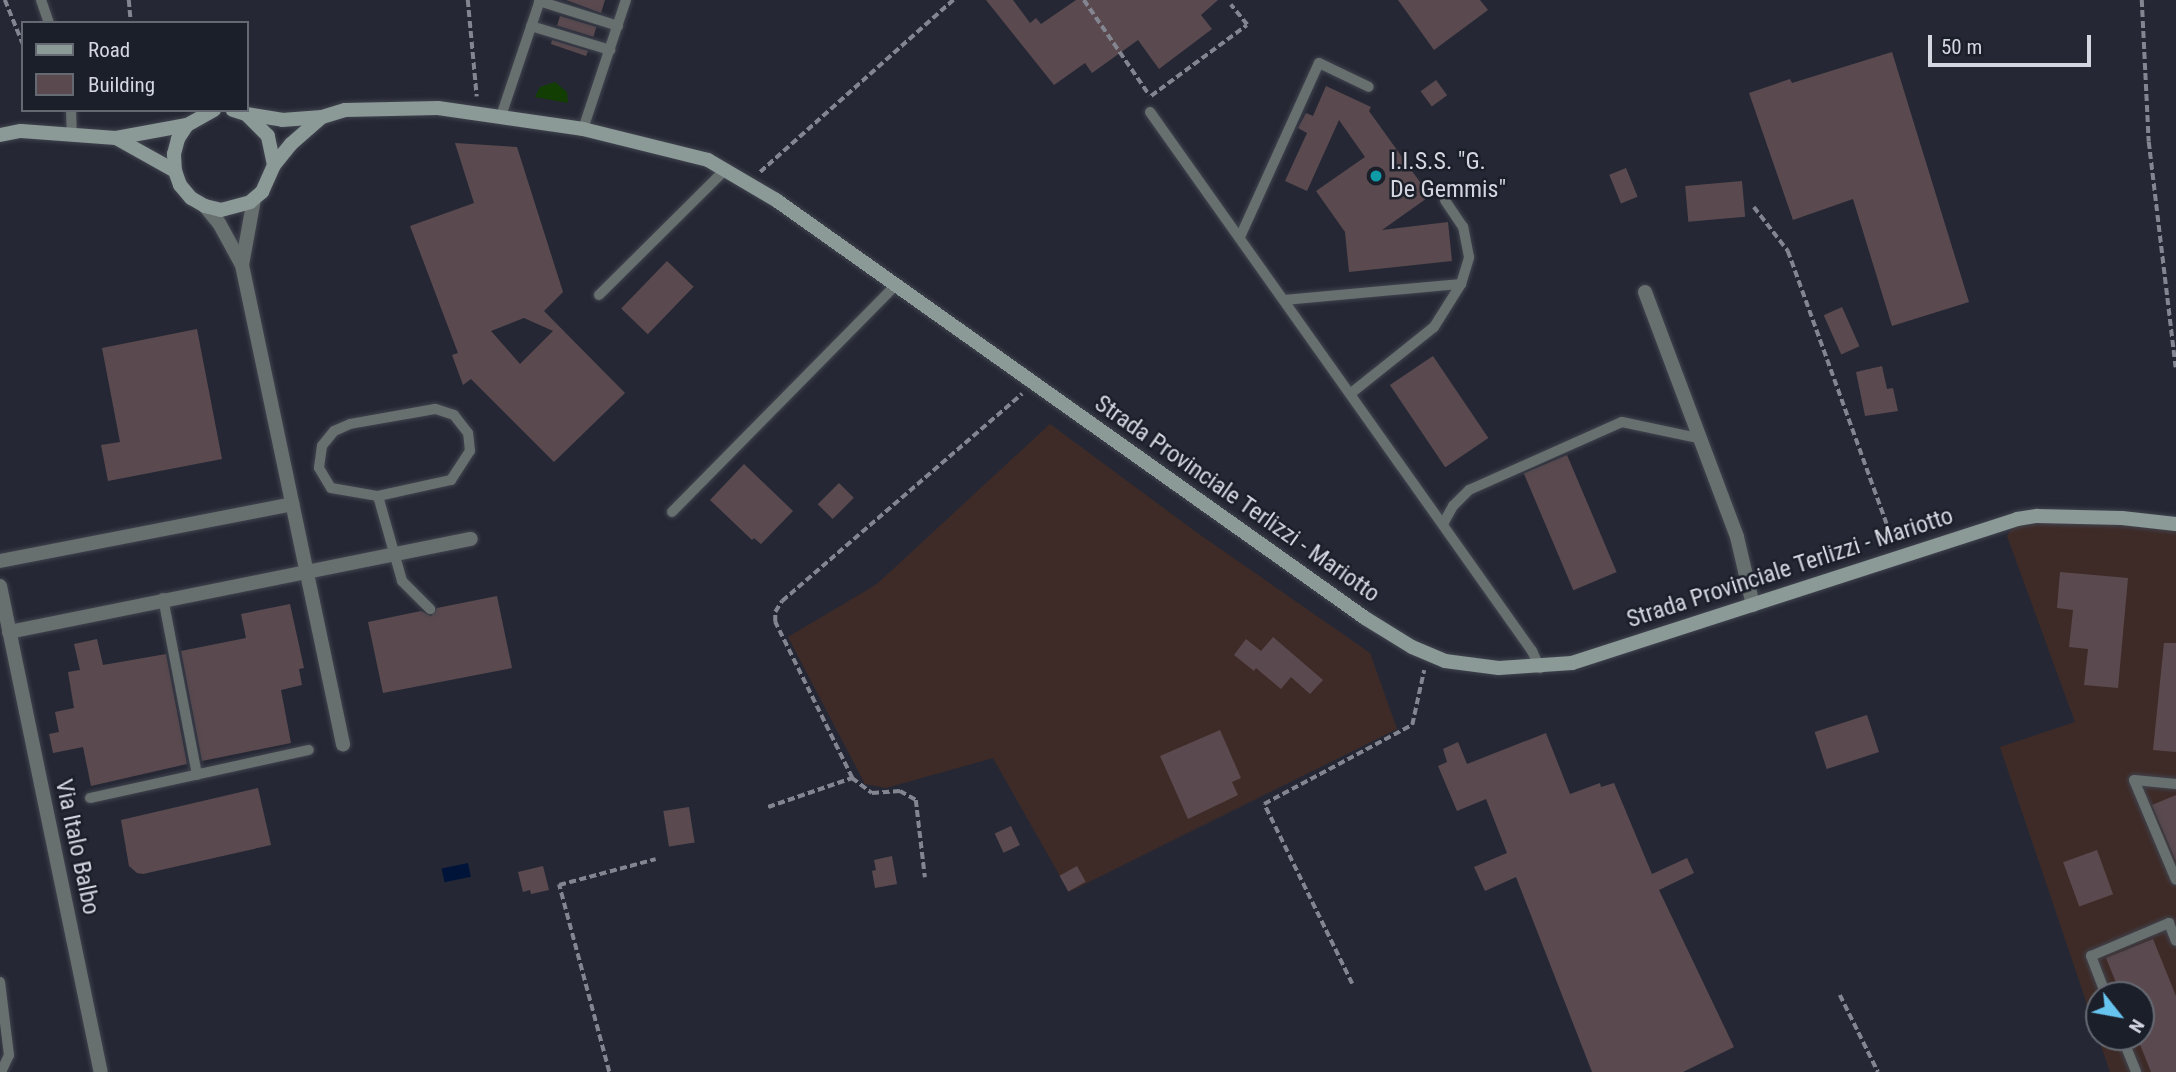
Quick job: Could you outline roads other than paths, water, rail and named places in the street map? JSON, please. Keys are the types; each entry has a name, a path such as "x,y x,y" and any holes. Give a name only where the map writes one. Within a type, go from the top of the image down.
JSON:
{"main road":[{"name":"Strada Provinciale Terlizzi - Mariotto","path":"240,112 282,120 322,117 345,110 393,108 478,113 583,129 689,153 726,169 896,285 1365,618 1427,654 1480,667 1540,668 1572,663 1977,530 2037,516 2122,518 2176,524"},
{"path":"0,135 21,131 116,138 187,125 210,112"},
{"name":"Strada Provinciale Terlizzi - Mariotto","path":"240,112 268,135 274,165"},
{"name":"Strada Provinciale Terlizzi - Mariotto","path":"254,199 270,180 274,165 291,144 322,117"},
{"path":"187,125 178,139 174,154 180,186 191,198 205,206 221,210 236,208 254,199"},
{"path":"116,138 175,170"}],"street":[{"path":"242,265 254,199"},
{"path":"205,206 219,223 242,265 343,744"},
{"path":"1645,292 1737,537 1753,605"},
{"path":"0,561 292,504"},
{"path":"9,632 163,598 471,539"},
{"name":"Via Italo Balbo","path":"0,586 101,1072"}],"lane":[{"path":"41,0 48,21"},
{"path":"502,116 539,1 618,26"},
{"path":"583,129 618,26 623,1"},
{"path":"531,26 610,50"},
{"path":"1240,237 1319,63 1369,88"},
{"path":"1150,111 1532,651 1540,668"},
{"path":"71,112 72,133"},
{"path":"599,295 726,169"},
{"path":"1350,394 1434,327 1461,284 1469,257 1463,227 1446,200"},
{"path":"1284,300 1461,284"},
{"path":"673,512 896,285"},
{"path":"435,409 454,415 468,433 470,451 451,480 378,496 331,488 319,468 322,446 334,431 350,424 435,409"},
{"path":"1443,524 1453,506 1469,490 1622,422 1698,438"},
{"path":"378,496 402,581 430,609"},
{"path":"163,598 197,775"},
{"path":"90,799 309,750"},
{"path":"2176,784 2134,780 2176,880"},
{"path":"2101,981 2091,956 2169,923 2176,941"},
{"path":"0,982 9,1055 1,1072"},
{"path":"2128,1051 2136,1072"}],"water":[{"path":"468,863 471,877 445,882 442,869"}],"place":[{"name":"I.I.S.S. \"G. De Gemmis\"","path":"1376,176"}]}
